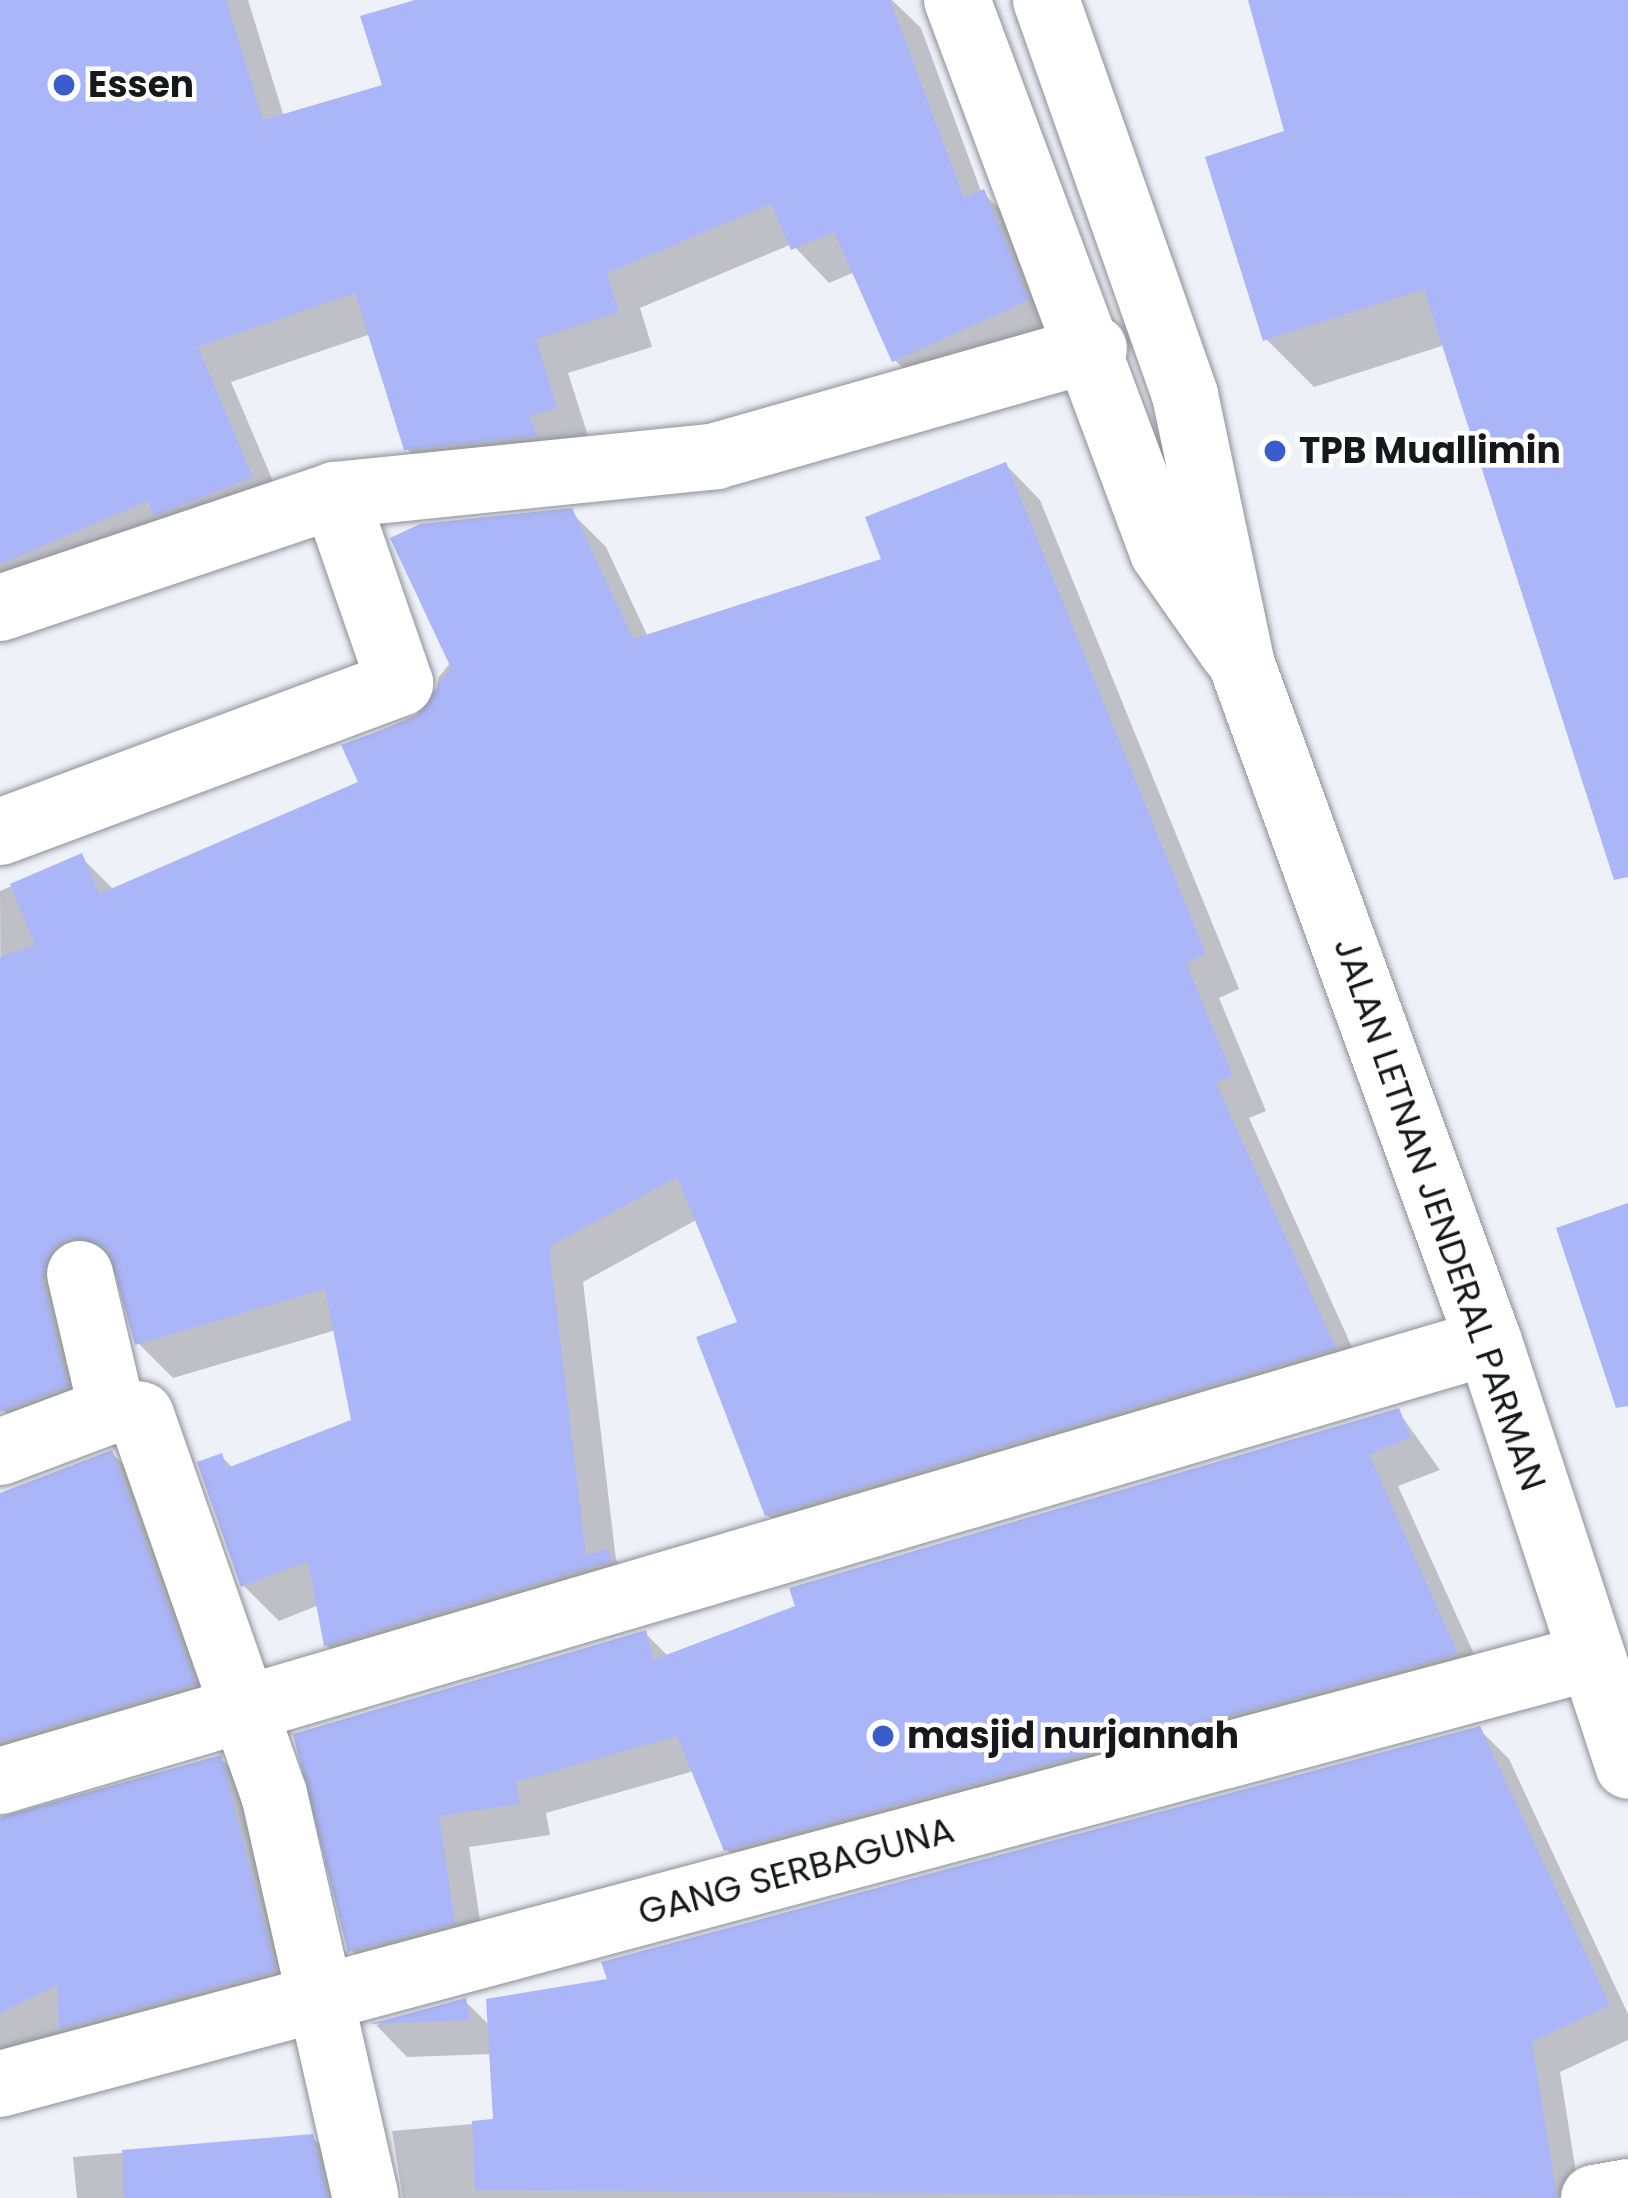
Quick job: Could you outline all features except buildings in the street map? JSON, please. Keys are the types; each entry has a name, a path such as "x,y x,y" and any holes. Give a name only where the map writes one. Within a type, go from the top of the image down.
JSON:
{"street":[{"name":"JALAN LETNAN JENDERAL PARMAN","path":"957,0 1094,348 1163,551 1242,664"},
{"name":"JALAN LETNAN JENDERAL PARMAN","path":"1046,0 1185,395 1242,664 1489,1342 1628,1766"},
{"path":"0,608 334,495 716,456 1094,348"},
{"path":"0,832 400,683 334,495"},
{"path":"80,1274 112,1410"},
{"path":"0,1781 1489,1342"},
{"path":"0,1452 112,1410 141,1415 169,1472 247,1708 325,1997 366,2198"},
{"name":"GANG SERBAGUNA","path":"0,2084 1592,1657"},
{"path":"1594,2198 1628,2192"}],"place":[{"name":"Essen","path":"64,85"},
{"name":"TPB Muallimin","path":"1275,451"},
{"name":"masjid nurjannah","path":"883,1736"}]}
